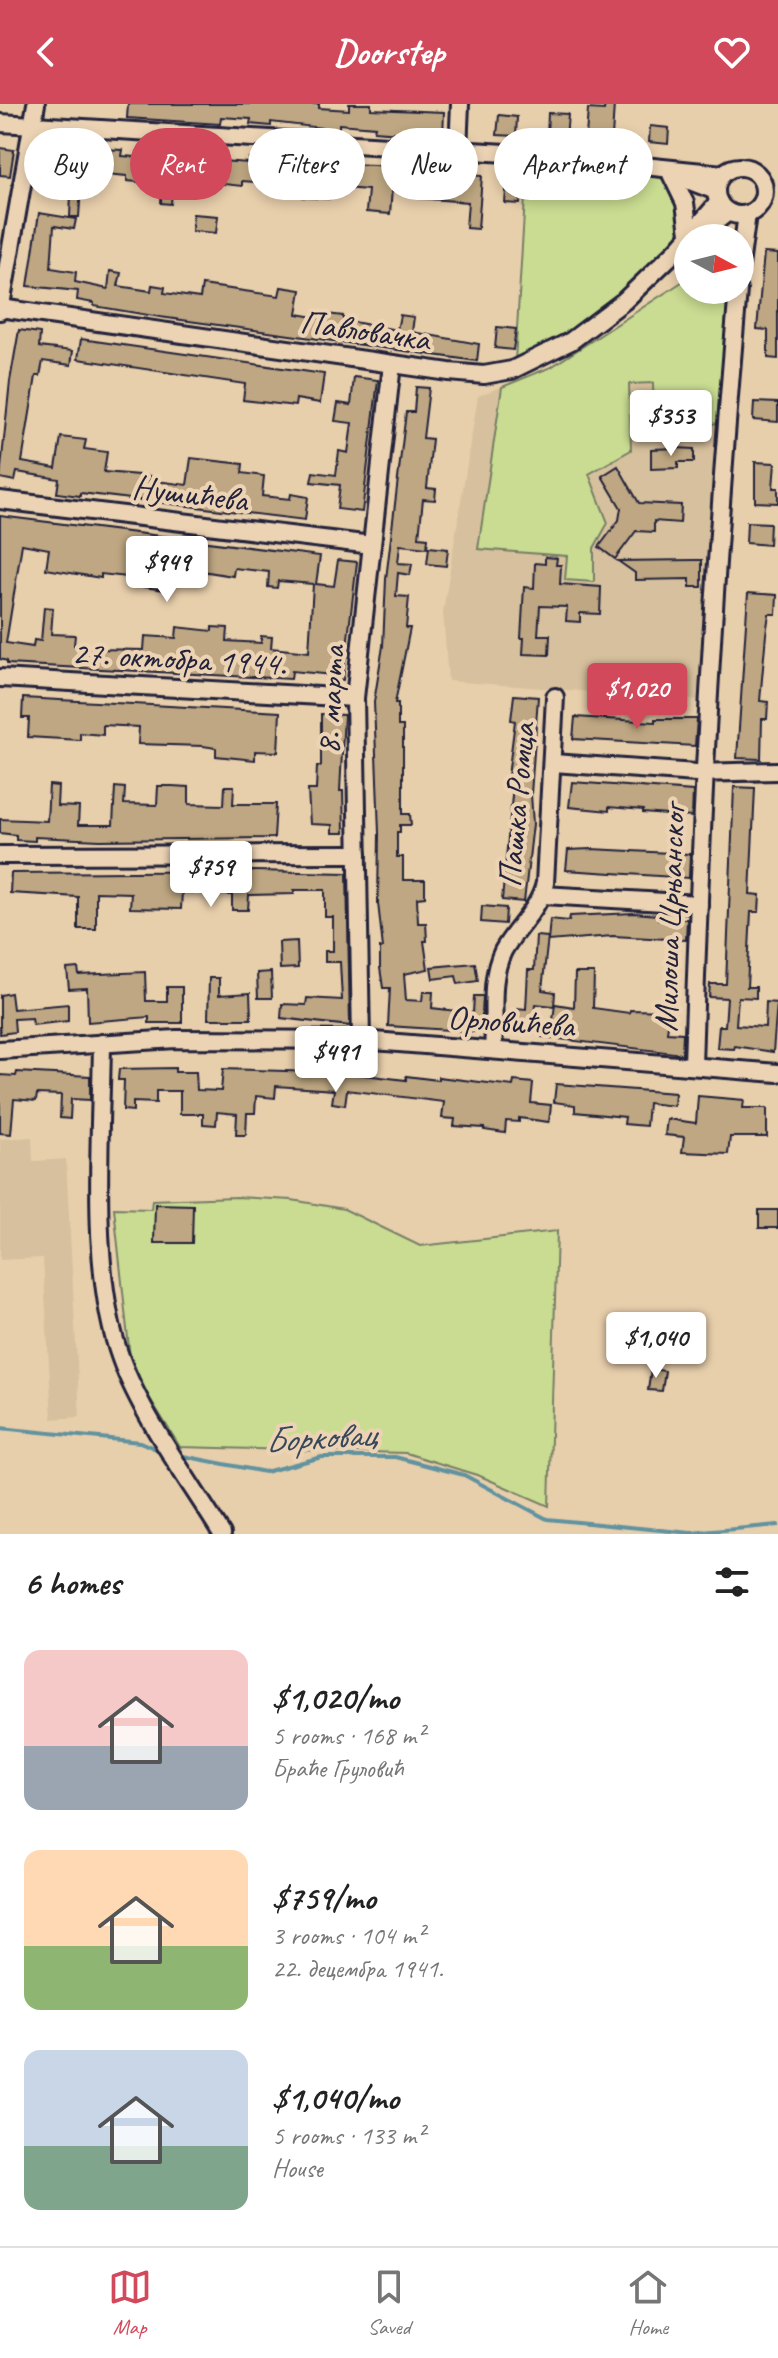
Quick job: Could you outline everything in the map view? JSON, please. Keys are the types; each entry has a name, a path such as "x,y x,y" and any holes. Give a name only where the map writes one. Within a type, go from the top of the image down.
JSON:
{"street":[{"path":"0,309 36,104"},
{"path":"459,128 460,104"},
{"path":"0,123 381,146"},
{"path":"478,151 603,160 667,171 723,174 735,167 749,169 770,185 764,195 734,206"},
{"path":"667,171 734,206 778,203"},
{"path":"667,171 685,203 687,224"},
{"name":"Павловачка","path":"710,224 734,206 723,174"},
{"path":"734,206 735,224"},
{"path":"734,206 736,224"},
{"name":"Павловачка","path":"0,309 476,375 523,366 590,328 624,301 674,253"},
{"name":"Милоша Црњанског","path":"693,1065 705,773 726,423 737,304"},
{"name":"8. марта","path":"361,1040 355,698 392,364"},
{"name":"Нушићева","path":"0,500 372,545"},
{"name":"27. октобра 1944.","path":"0,678 355,698"},
{"name":"Пашка Ромца","path":"493,1050 494,986 498,965 505,948 543,895 555,697"},
{"path":"553,763 705,773"},
{"name":"Милоша Црњанског","path":"705,773 778,771"},
{"path":"0,855 358,854"},
{"path":"543,895 699,904"},
{"name":"Орловићева","path":"0,1050 231,1038 361,1040 778,1073"},
{"path":"102,1043 101,1210 106,1299 112,1334 126,1372 222,1534"}],"shaded area":[{"path":"674,287 674,304 731,304 701,700 448,681 443,612 478,396 551,367"},
{"path":"32,1137 33,1161 66,1159 80,1417 52,1419 43,1258 0,1260 0,1139"}],"green space":[{"path":"655,173 674,193 682,211 680,224 674,224 674,240 661,258 613,301 585,321 515,361 525,200 653,200"},
{"path":"674,287 674,304 731,304 722,423 654,428 653,383 629,384 631,450 589,474 608,523 594,548 594,582 565,580 567,556 478,549 502,387 551,367"},
{"path":"237,1197 292,1200 344,1209 420,1246 557,1231 549,1506 480,1476 406,1453 180,1447 144,1389 130,1357 114,1208 151,1209 152,1200"}],"building":[{"path":"128,104 319,104 319,108 349,110 349,104 371,104 371,109 444,112 443,128 381,128 381,132 374,131 375,127 339,124 339,128 322,128 271,122 271,126 250,124 251,119 221,117 220,124 127,118"},
{"path":"605,104 614,104 613,128 587,128 588,109 604,110"},
{"path":"548,113 568,114 567,128 547,128"},
{"path":"499,115 517,117 516,128 498,128"},
{"path":"650,126 669,128 668,144 653,142 653,128"},
{"path":"0,148 14,150 10,176 0,175"},
{"path":"114,150 123,150 122,156 130,157 130,181 127,181 127,176 114,175"},
{"path":"232,162 248,163 248,181 242,181 242,186 232,185"},
{"path":"365,165 381,166 381,200 391,200 390,214 366,212 368,190 365,190"},
{"path":"478,176 482,176 478,229 466,228 468,202 443,200 478,200"},
{"path":"71,200 80,200 79,217 70,217"},
{"path":"505,200 520,200 520,204 505,203"},
{"path":"39,213 76,219 74,229 54,226 51,268 76,272 75,282 108,289 110,271 121,273 118,286 151,291 152,285 165,287 164,293 200,298 202,285 279,296 281,287 301,290 297,314 326,319 327,314 343,316 343,320 397,330 400,315 414,317 412,332 479,344 477,361 94,306 94,303 77,300 78,291 28,286"},
{"path":"193,214 218,216 216,233 192,231"},
{"path":"764,253 778,254 778,359 768,358 768,330 757,329"},
{"path":"497,327 516,329 513,350 495,348"},
{"path":"19,330 40,333 39,347 73,351 71,365 43,361 40,376 36,376 22,462 56,468 61,437 86,440 84,449 107,452 104,472 150,476 149,480 187,485 191,458 243,464 242,473 264,476 262,496 290,499 291,494 308,497 305,520 80,493 80,496 57,493 59,479 17,472 15,481 0,478 10,381"},
{"path":"81,339 324,374 320,403 296,399 295,406 243,400 245,384 78,359"},
{"path":"354,377 378,380 362,512 337,509 340,485 311,482 313,472 336,475 339,451 348,453 352,423 335,421 338,403 351,405"},
{"path":"416,387 429,388 423,438 432,439 427,488 436,489 435,500 423,499 419,537 428,538 427,548 400,545 398,563 412,564 410,575 398,573 396,596 409,597 406,628 410,628 395,703 398,703 398,726 403,726 403,814 410,814 411,825 400,825 397,857 403,857 403,880 425,880 425,897 417,898 418,923 426,923 427,941 424,941 428,969 404,974 406,1000 422,1001 423,992 433,992 432,1008 473,1013 474,996 483,996 481,1032 388,1026 390,988 383,988 380,968 380,948 383,948 378,903 374,702 383,646 386,579 406,412 414,412"},
{"path":"754,402 778,403 778,422 753,420"},
{"path":"651,449 694,449 694,462 678,462 678,468 651,469"},
{"path":"755,462 775,463 773,488 778,488 778,503 755,502"},
{"path":"618,466 639,503 681,505 680,523 654,521 654,532 636,531 615,559 599,547 619,520 621,508 602,476"},
{"path":"0,516 320,556 316,584 334,586 338,560 357,562 343,680 332,679 333,675 292,671 291,679 7,664 7,661 0,659","holes":["22,544 49,549 46,569 101,578 101,574 144,579 143,587 165,590 165,586 174,587 177,567 233,576 234,568 269,572 268,587 277,588 278,581 313,584 309,652 271,648 272,637 261,636 261,643 227,641 228,628 212,627 212,631 177,627 176,638 145,636 144,650 96,649 74,645 75,635 51,634 53,608 44,607 41,641 34,640 33,647 6,643"]},
{"path":"747,522 770,523 769,545 746,543"},
{"path":"429,547 448,549 446,566 427,564"},
{"path":"545,557 557,558 556,565 561,565 560,584 601,587 600,614 580,613 580,622 566,621 567,607 540,606 538,635 550,635 549,655 523,654 524,587 534,588 535,563 545,564"},
{"path":"702,560 702,587 690,587 690,579 635,580 635,573 618,561"},
{"path":"748,593 777,595 776,614 769,614 766,634 760,701 768,702 767,719 762,719 761,759 737,758"},
{"path":"514,695 538,697 531,794 533,824 524,902 502,900 513,785 507,784 515,721 511,720"},
{"path":"23,698 280,712 278,752 255,751 255,760 216,756 216,748 203,746 138,744 139,727 103,725 103,735 80,733 80,740 28,737 29,718 22,718"},
{"path":"321,714 344,715 340,791 343,791 344,833 332,833 332,825 310,824 308,790 316,790 317,766 321,766"},
{"path":"575,717 655,722 655,719 697,719 695,746 573,739"},
{"path":"572,782 693,791 692,817 609,807 609,811 569,807"},
{"path":"49,785 58,786 57,806 79,807 78,825 113,825 115,787 125,788 124,804 157,805 158,786 172,786 189,787 189,804 224,805 225,786 234,786 233,804 276,804 274,838 100,840 35,837 35,841 16,840 16,835 0,833 0,819 47,821"},
{"path":"734,787 755,788 750,894 760,895 759,912 751,912 747,987 756,987 756,998 738,997 736,1025 765,1027 766,1002 777,1003 773,1052 735,1046 734,1049 717,1048 719,1026 725,1026 727,998 709,997 710,984 726,984"},
{"path":"568,850 690,854 689,878 566,870"},
{"path":"11,873 347,873 350,1026 281,1018 282,1004 306,1005 307,998 342,1000 340,962 325,962 325,951 333,951 333,917 325,917 325,890 249,895 248,910 232,910 232,895 182,892 181,909 130,908 131,893 96,892 96,929 78,929 78,897 10,893"},
{"path":"482,906 506,908 505,924 481,922"},
{"path":"658,915 658,919 687,919 686,940 613,936 548,941 550,919 569,921 570,916"},
{"path":"536,936 548,937 542,990 555,992 554,1006 536,1004 534,1033 515,1031 517,1008 526,1009 528,970 534,970"},
{"path":"297,941 298,968 280,969 279,942"},
{"path":"475,963 478,981 458,984 456,976 433,979 431,967"},
{"path":"78,968 79,975 145,972 146,1001 167,1001 167,987 182,987 182,1023 149,1023 149,1017 88,1022 87,988 69,989 67,969"},
{"path":"271,972 272,998 258,998 257,973"},
{"path":"575,973 594,973 593,1008 629,1013 630,1010 670,1011 667,1032 683,1033 682,1054 542,1037 543,1028 552,1029 555,1004 574,1007"},
{"path":"209,978 219,978 219,995 250,993 251,1019 208,1019"},
{"path":"11,993 13,1009 68,1004 68,1021 33,1025 32,1018 14,1019 15,1032 0,1034 0,995"},
{"path":"175,1068 175,1072 196,1072 197,1090 221,1091 223,1069 348,1073 406,1080 406,1076 438,1080 438,1077 513,1086 514,1081 533,1083 531,1103 551,1105 549,1122 519,1118 519,1122 506,1121 505,1133 454,1126 455,1119 442,1118 444,1102 347,1090 345,1105 332,1103 334,1090 276,1086 275,1098 256,1096 255,1113 247,1113 246,1135 236,1135 237,1114 217,1112 216,1125 203,1124 203,1114 180,1114 180,1091 156,1091 156,1103 133,1102 133,1111 123,1110 124,1080 118,1080 119,1069"},
{"path":"17,1072 90,1076 90,1100 71,1099 70,1119 60,1118 61,1095 37,1094 36,1101 14,1099 11,1134 0,1133 0,1075 16,1076"},
{"path":"556,1084 675,1093 674,1106 648,1103 646,1126 624,1124 625,1117 575,1112 575,1105 554,1102"},
{"path":"698,1096 744,1100 743,1108 767,1108 767,1137 730,1137 728,1154 682,1152 684,1137 665,1135 667,1119 696,1123"},
{"path":"155,1204 193,1205 192,1243 154,1243"},
{"path":"759,1210 778,1210 778,1228 759,1228"},
{"path":"651,1369 665,1371 662,1391 648,1390"}],"waterway":[{"name":"Борковац","path":"0,1428 140,1442 165,1453"},
{"name":"Борковац","path":"178,1455 265,1472 322,1457 395,1457 464,1475 547,1519 691,1533 778,1525"}]}
